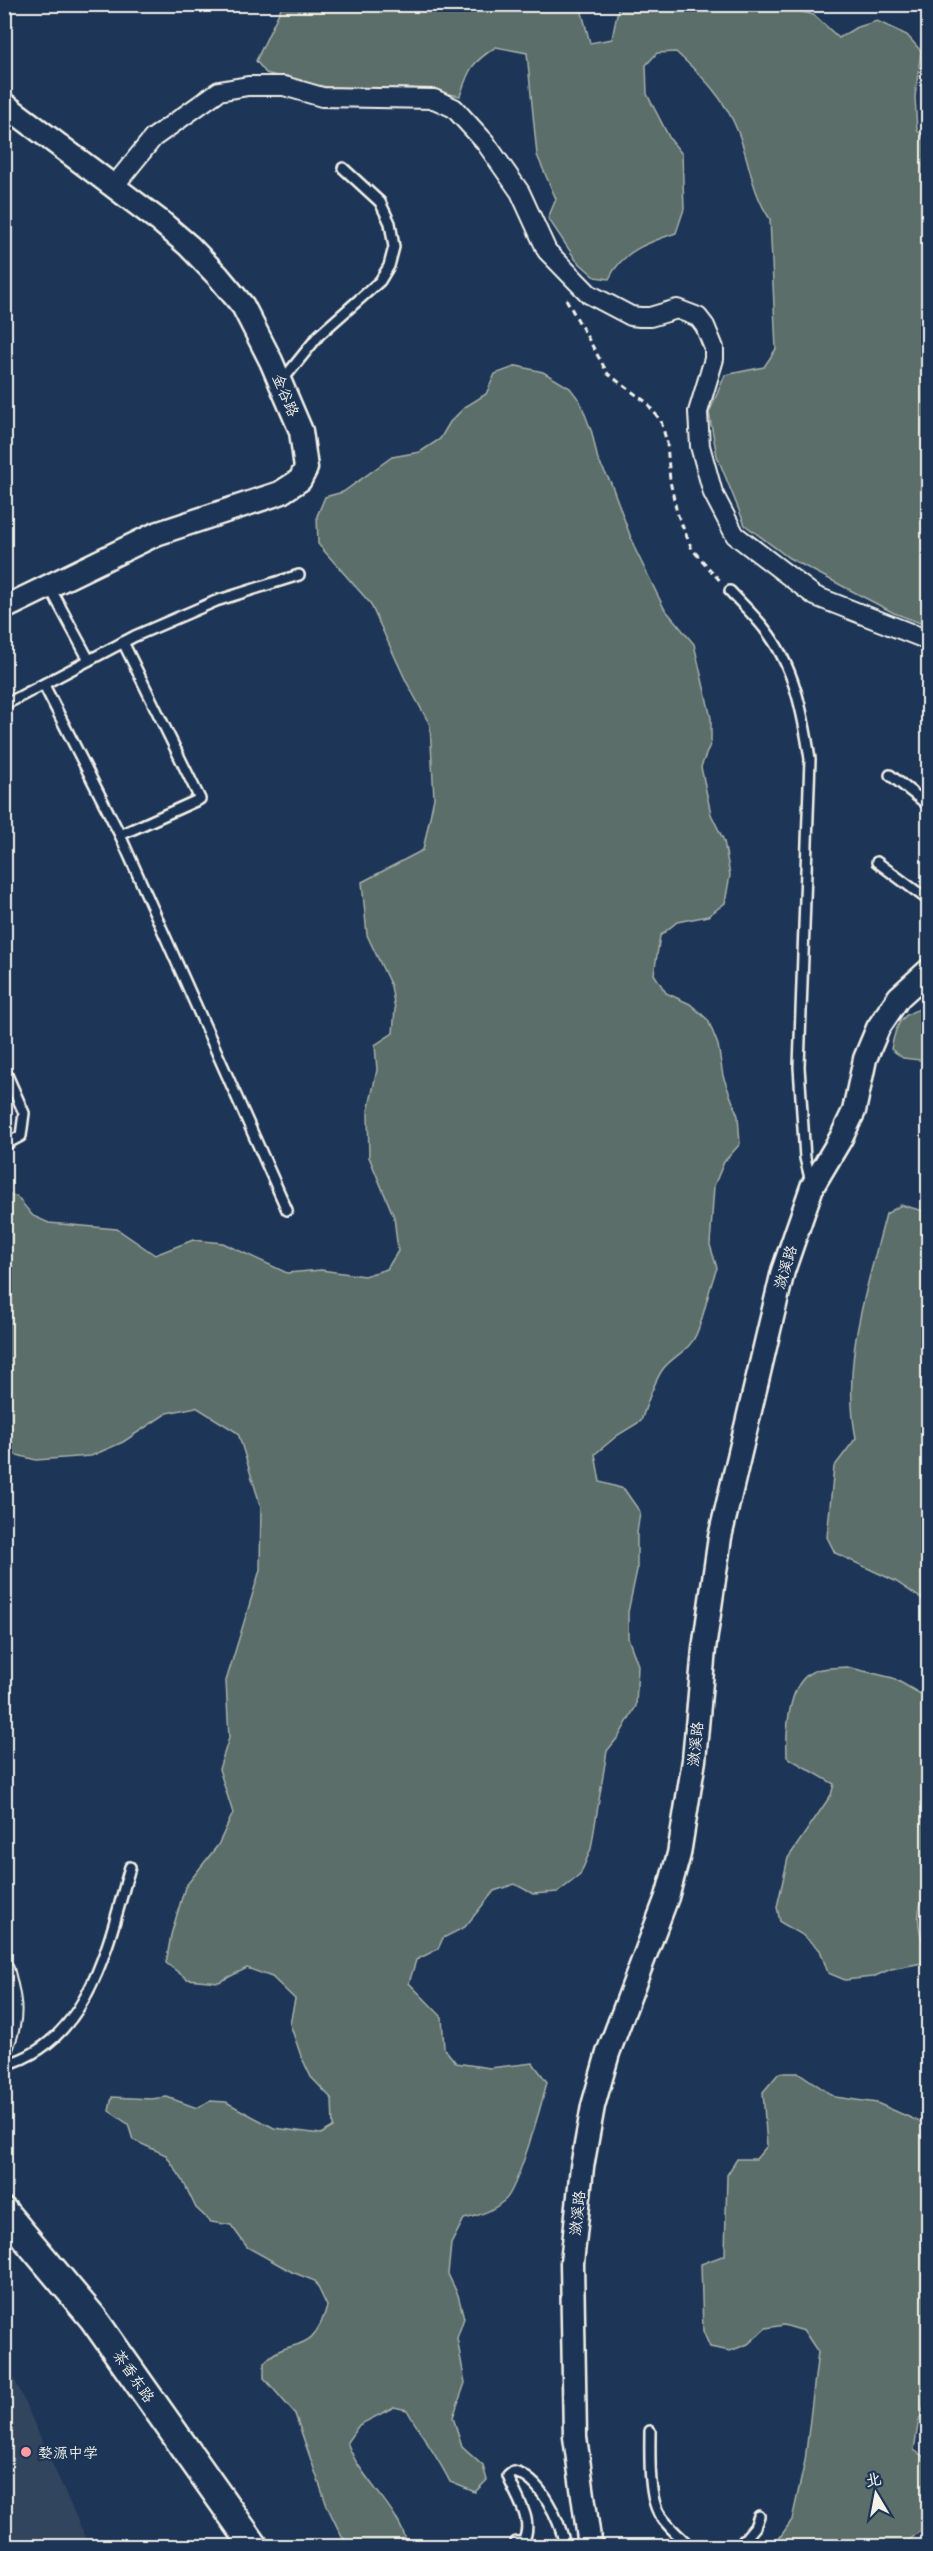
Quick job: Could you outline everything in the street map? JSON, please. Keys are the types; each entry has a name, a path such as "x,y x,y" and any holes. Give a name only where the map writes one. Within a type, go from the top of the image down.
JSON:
{"main road":[{"name":"茶香东路","path":"4,2212 93,2319 254,2547"}],"street":[{"path":"114,186 153,138 219,91 248,86 284,86 322,97 434,99 454,108 486,142 520,192 547,251 589,294 631,316 650,317 677,309 698,317 705,326 714,348 714,359 698,412 700,446 714,493 735,535 815,596 928,640"},
{"name":"金谷路","path":"4,104 114,186 189,246 243,306 301,431 306,468 300,480 280,493 156,534 4,608"},
{"name":"潋溪路","path":"590,2547 574,2437 572,2263 582,2167 593,2106 608,2053 667,1897 679,1854 694,1760 704,1649 720,1537 783,1271 812,1187 854,1111 865,1059 878,1028 899,997 928,971"},
{"path":"4,1969 13,2005 12,2028 4,2046"}],"lane":[{"path":"280,383 319,335 380,281 389,266 393,247 390,223 380,202 343,168"},
{"path":"4,705 123,642 216,601 299,575"},
{"path":"49,586 89,660"},
{"path":"730,591 765,630 786,666 803,712 810,759 799,1067 805,1158 812,1187"},
{"path":"120,836 200,799 123,642"},
{"path":"44,684 120,836 287,1210"},
{"path":"890,775 928,805"},
{"path":"877,862 928,900"},
{"path":"4,1068 24,1113 21,1136 4,1145"},
{"path":"4,2065 38,2050 63,2031 78,2012 113,1925 130,1867"},
{"path":"650,2431 650,2457 659,2514 690,2547"},
{"path":"516,2542 523,2542 528,2534 527,2518 508,2476 513,2472 524,2474 536,2484 549,2504 565,2547"},
{"path":"739,2547 755,2527 759,2516"}],"path":[{"path":"566,297 608,374 646,402 661,421 667,443 670,481 677,513 692,549 730,591"}],"shaded area":[{"path":"283,4 580,5 590,43 612,39 619,4 740,4 770,11 788,8 814,15 839,38 855,28 877,21 907,35 921,51 915,97 917,130 928,142 928,626 894,613 789,558 745,525 717,456 709,413 725,375 764,367 776,349 770,219 759,198 733,120 720,98 686,61 676,52 657,53 646,65 647,94 670,139 682,154 684,209 676,233 637,249 621,261 609,279 595,277 576,260 548,218 556,199 537,155 527,53 496,47 472,67 460,96 412,88 333,88 302,83 266,73 256,61"},
{"path":"517,366 543,372 570,388 580,401 592,433 598,460 611,483 635,549 664,608 694,644 711,718 711,742 701,767 711,814 724,841 730,875 725,903 708,916 677,922 660,936 654,974 666,993 690,1004 708,1020 718,1045 723,1076 738,1116 740,1144 724,1162 714,1186 710,1245 717,1268 696,1335 693,1341 667,1364 659,1375 641,1421 618,1435 595,1454 600,1482 624,1489 640,1512 637,1533 637,1570 628,1612 628,1638 638,1665 636,1706 619,1736 607,1751 591,1849 580,1875 558,1892 533,1894 515,1884 494,1891 465,1927 443,1938 438,1949 416,1960 409,1983 442,2017 444,2048 456,2063 490,2068 533,2063 547,2082 529,2144 510,2193 505,2200 491,2210 464,2219 451,2244 448,2274 458,2295 464,2318 457,2338 465,2383 453,2417 462,2447 483,2466 487,2480 475,2492 450,2482 407,2410 394,2407 359,2425 347,2442 357,2463 399,2523 408,2546 355,2546 342,2537 327,2506 295,2414 264,2378 264,2363 273,2354 307,2341 321,2323 327,2306 315,2281 292,2272 247,2247 231,2225 211,2222 196,2208 182,2179 166,2155 133,2140 128,2124 109,2111 112,2097 151,2099 167,2097 197,2108 210,2101 226,2102 274,2128 321,2134 333,2127 332,2099 311,2077 290,2024 295,1999 272,1977 247,1968 219,1982 187,1979 166,1963 171,1935 185,1887 218,1845 233,1813 219,1769 229,1738 226,1681 260,1570 261,1507 238,1433 196,1407 167,1413 123,1442 91,1456 36,1460 5,1452 5,1192 17,1197 33,1216 49,1223 117,1229 155,1255 193,1240 223,1243 287,1273 321,1270 364,1276 387,1269 398,1251 394,1217 369,1157 368,1112 377,1070 375,1045 393,1033 395,1009 391,986 367,935 362,882 423,850 434,798 430,725 406,681 370,603 318,544 317,516 325,497 343,492 392,457 420,452 440,439 450,422 465,407 486,394 495,374"},
{"path":"928,1007 928,1061 903,1058 891,1049 895,1032 901,1020 906,1016"},
{"path":"901,1205 928,1212 928,1603 895,1581 835,1553 827,1537 834,1467 856,1438 852,1409 852,1381 858,1325 864,1298 886,1214"},
{"path":"847,1667 893,1678 924,1696 928,1695 928,1892 920,1906 918,1922 927,1953 922,1963 891,1969 873,1977 845,1980 828,1973 820,1950 801,1934 780,1922 777,1907 788,1858 831,1795 834,1784 787,1757 788,1722 793,1697 805,1677 814,1671"},
{"path":"779,2073 799,2073 835,2097 877,2103 920,2122 928,2120 928,2393 918,2425 914,2450 928,2460 928,2517 923,2528 903,2546 774,2546 792,2520 805,2461 818,2352 804,2331 784,2325 766,2328 748,2344 730,2351 710,2347 703,2331 701,2264 725,2255 727,2175 737,2159 756,2159 767,2146 763,2092"},
{"name":"婺源中学","path":"5,2358 89,2546 5,2546"}],"place":[{"name":"婺源中学","path":"26,2452"}]}
